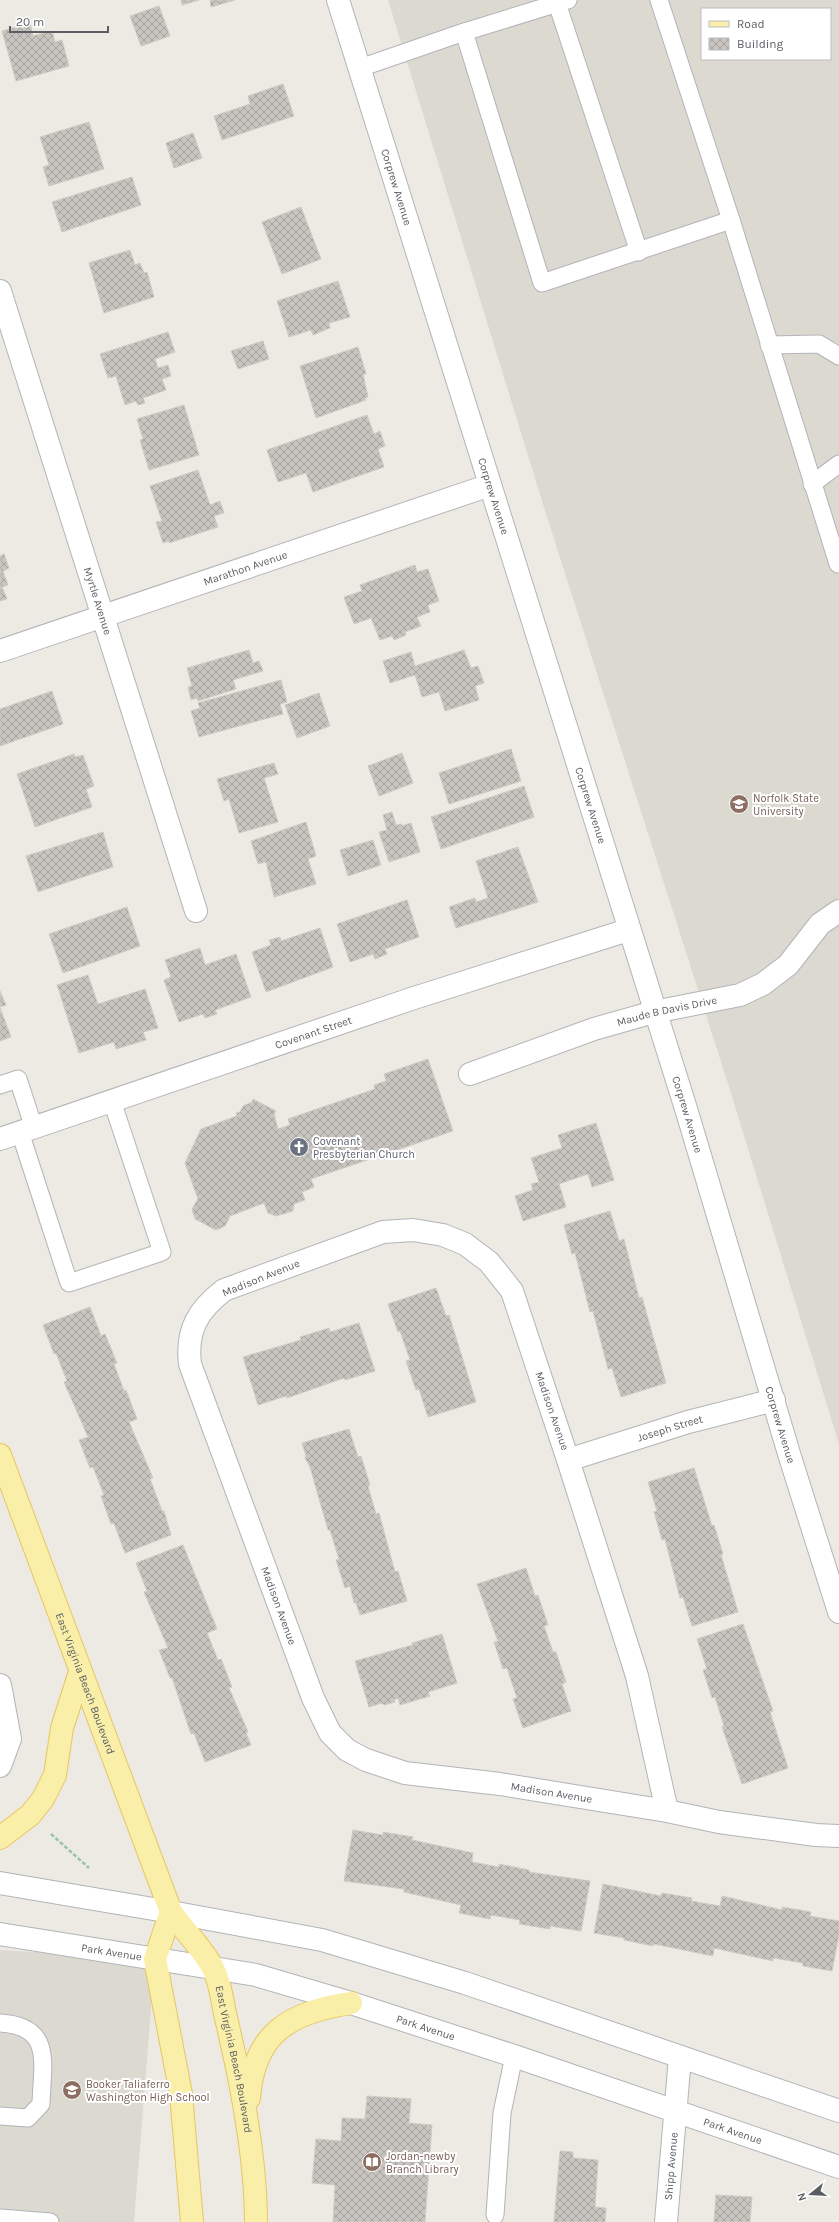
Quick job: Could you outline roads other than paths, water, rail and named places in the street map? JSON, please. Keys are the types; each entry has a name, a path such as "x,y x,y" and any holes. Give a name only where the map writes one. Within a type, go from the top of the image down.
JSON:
{"main road":[{"name":"East Virginia Beach Boulevard","path":"0,1455 171,1912 213,1968 235,2054 252,2168 256,2222"},
{"path":"0,1838 30,1815 43,1799 55,1775 62,1728 80,1672"},
{"path":"171,1912 155,1959 182,2094 192,2222"},
{"path":"246,2127 250,2075 260,2050 277,2030 304,2014 323,2007 351,2003"}],"street":[{"name":"Corprew Avenue","path":"338,0 628,930 687,1112 839,1612"},
{"name":"Myrtle Avenue","path":"0,291 196,911"},
{"name":"Marathon Avenue","path":"0,650 490,485"},
{"name":"Maude B Davis Drive","path":"470,1074 594,1030 654,1012 740,994 763,984 788,965 820,924 839,911"},
{"name":"Covenant Street","path":"0,1139 412,999 628,930"},
{"name":"Madison Avenue","path":"667,1811 637,1676 568,1460 512,1291 489,1262 465,1244 443,1235 413,1230 383,1232 224,1290 206,1304 194,1323 188,1350 190,1364 312,1698 330,1733 347,1750 366,1760 405,1773 500,1784 667,1811 719,1822 816,1835 839,1836"},
{"name":"Joseph Street","path":"568,1460 688,1422 774,1400"},
{"path":"0,1685 10,1739 0,1766"},
{"path":"0,1883 171,1912 322,1940 465,1983 839,2111"},
{"name":"Park Avenue","path":"0,1934 256,1975 351,2003 514,2056 839,2167"},
{"name":"Shipp Avenue","path":"666,2222 680,2057"}],"lane":[{"path":"659,0 731,220 838,564"},
{"path":"360,68 464,32 562,2 639,252"},
{"path":"464,32 542,283 639,252 731,220"},
{"path":"769,345 819,344 839,356"},
{"path":"812,484 839,464"},
{"path":"0,1085 18,1079 27,1130 69,1283 162,1252 112,1101"},
{"path":"0,2023 13,2024 32,2031 43,2049 41,2104 28,2118 0,2116"},
{"path":"495,2215 502,2113 514,2056"},
{"path":"0,2218 50,2222"}],"place":[{"name":"Norfolk State University","path":"739,804"},
{"name":"Covenant Presbyterian Church","path":"299,1147"},
{"name":"Booker Taliaferro Washington High School","path":"72,2090"},
{"name":"Jordan-newby Branch Library","path":"372,2162"}]}
